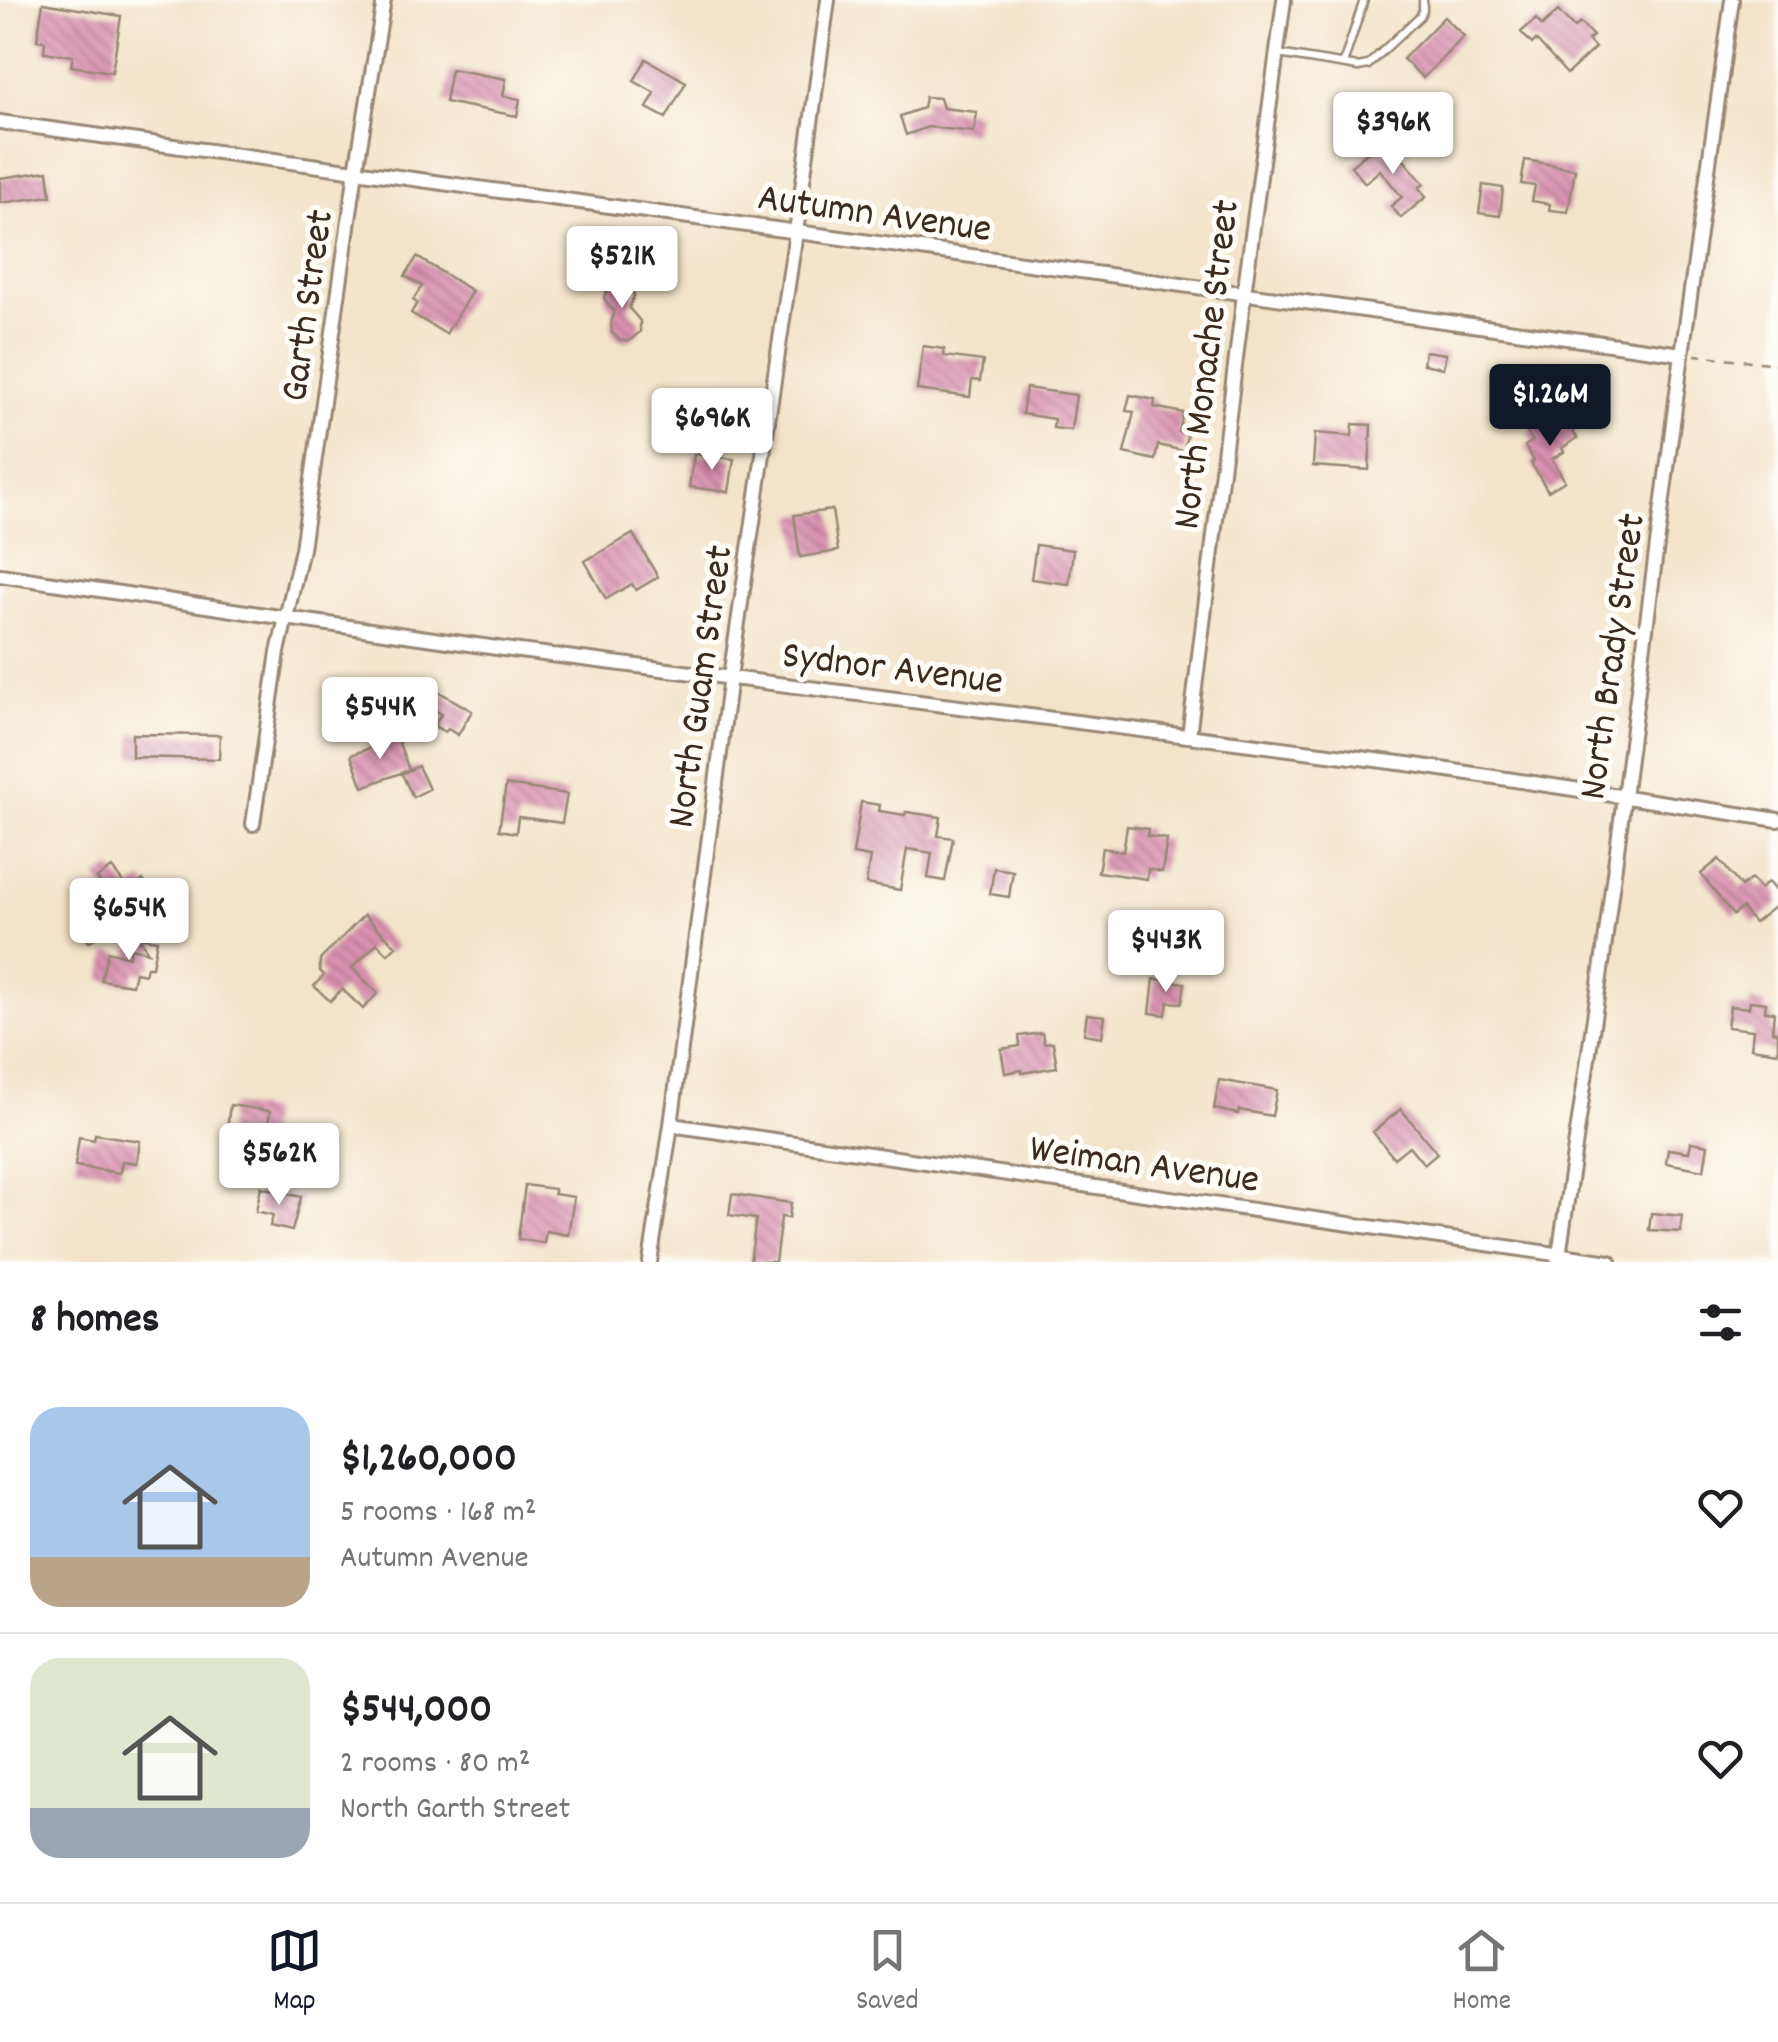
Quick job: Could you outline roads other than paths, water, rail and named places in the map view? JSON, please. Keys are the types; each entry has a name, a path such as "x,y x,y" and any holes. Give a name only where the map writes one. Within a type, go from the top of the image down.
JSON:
{"street":[{"name":"Garth Street","path":"253,824 278,652 302,549 384,0"},
{"name":"North Guam Street","path":"650,1262 828,0"},
{"name":"North Monache Street","path":"1188,736 1284,0"},
{"name":"North Brady Street","path":"1559,1258 1732,0"},
{"name":"Autumn Avenue","path":"0,122 1682,354"},
{"name":"Sydnor Avenue","path":"0,575 730,678 1415,765 1778,820"},
{"name":"Weiman Avenue","path":"671,1124 1559,1258 1610,1262"}],"lane":[{"path":"1344,64 1364,0"},
{"path":"1276,54 1368,65 1420,16 1423,0"}]}
